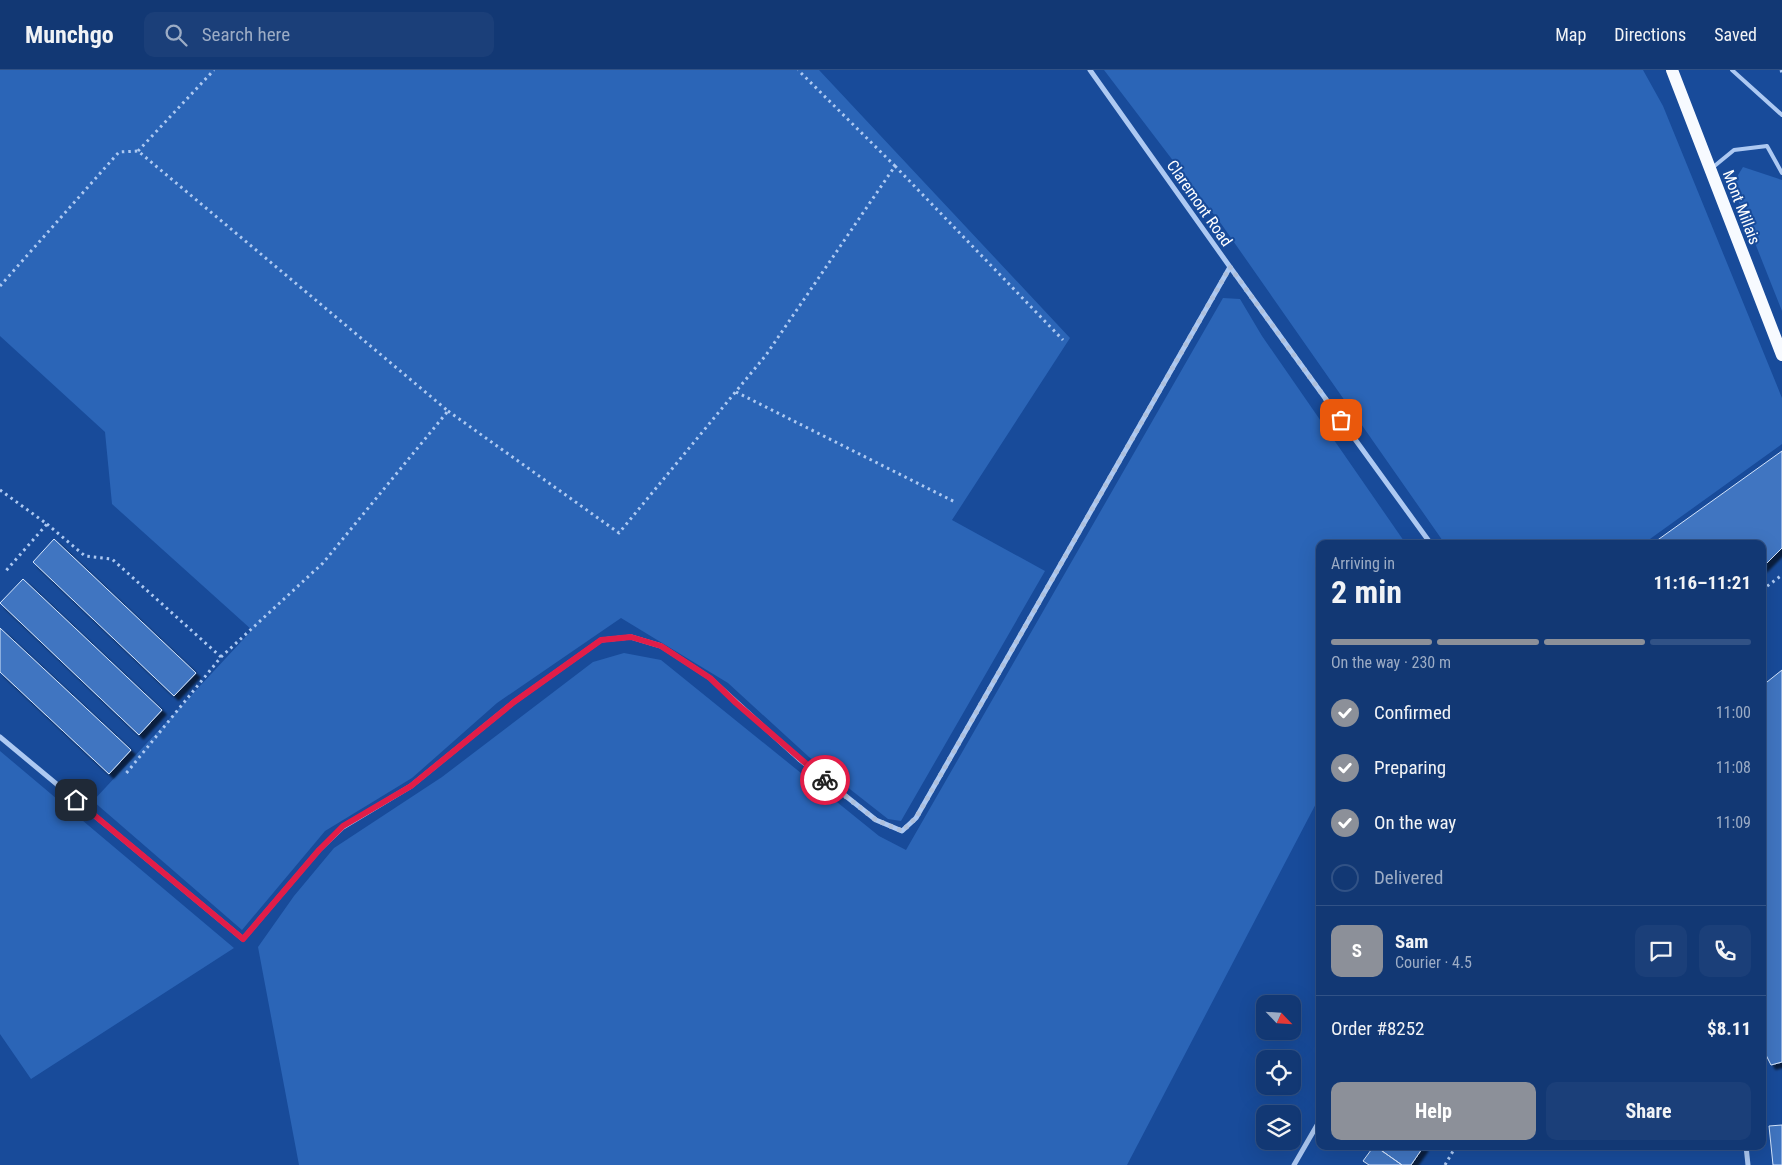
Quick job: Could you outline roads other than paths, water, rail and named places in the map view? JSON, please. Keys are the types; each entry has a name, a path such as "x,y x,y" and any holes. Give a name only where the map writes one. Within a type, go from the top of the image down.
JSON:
{"main road":[{"name":"Mont Millais","path":"1672,70 1782,355"}],"street":[{"name":"Claremont Road","path":"1090,70 1428,540"},
{"path":"0,738 243,939 319,850 343,826 411,786 514,702 601,640 631,637 661,646 710,678 798,759 876,820 902,831 916,818 1230,267"},
{"path":"1294,1165 1316,1127"},
{"path":"1746,1150 1748,1165"}],"lane":[{"path":"1732,70 1782,115"},
{"path":"1710,170 1734,150 1767,146 1782,173"}]}
